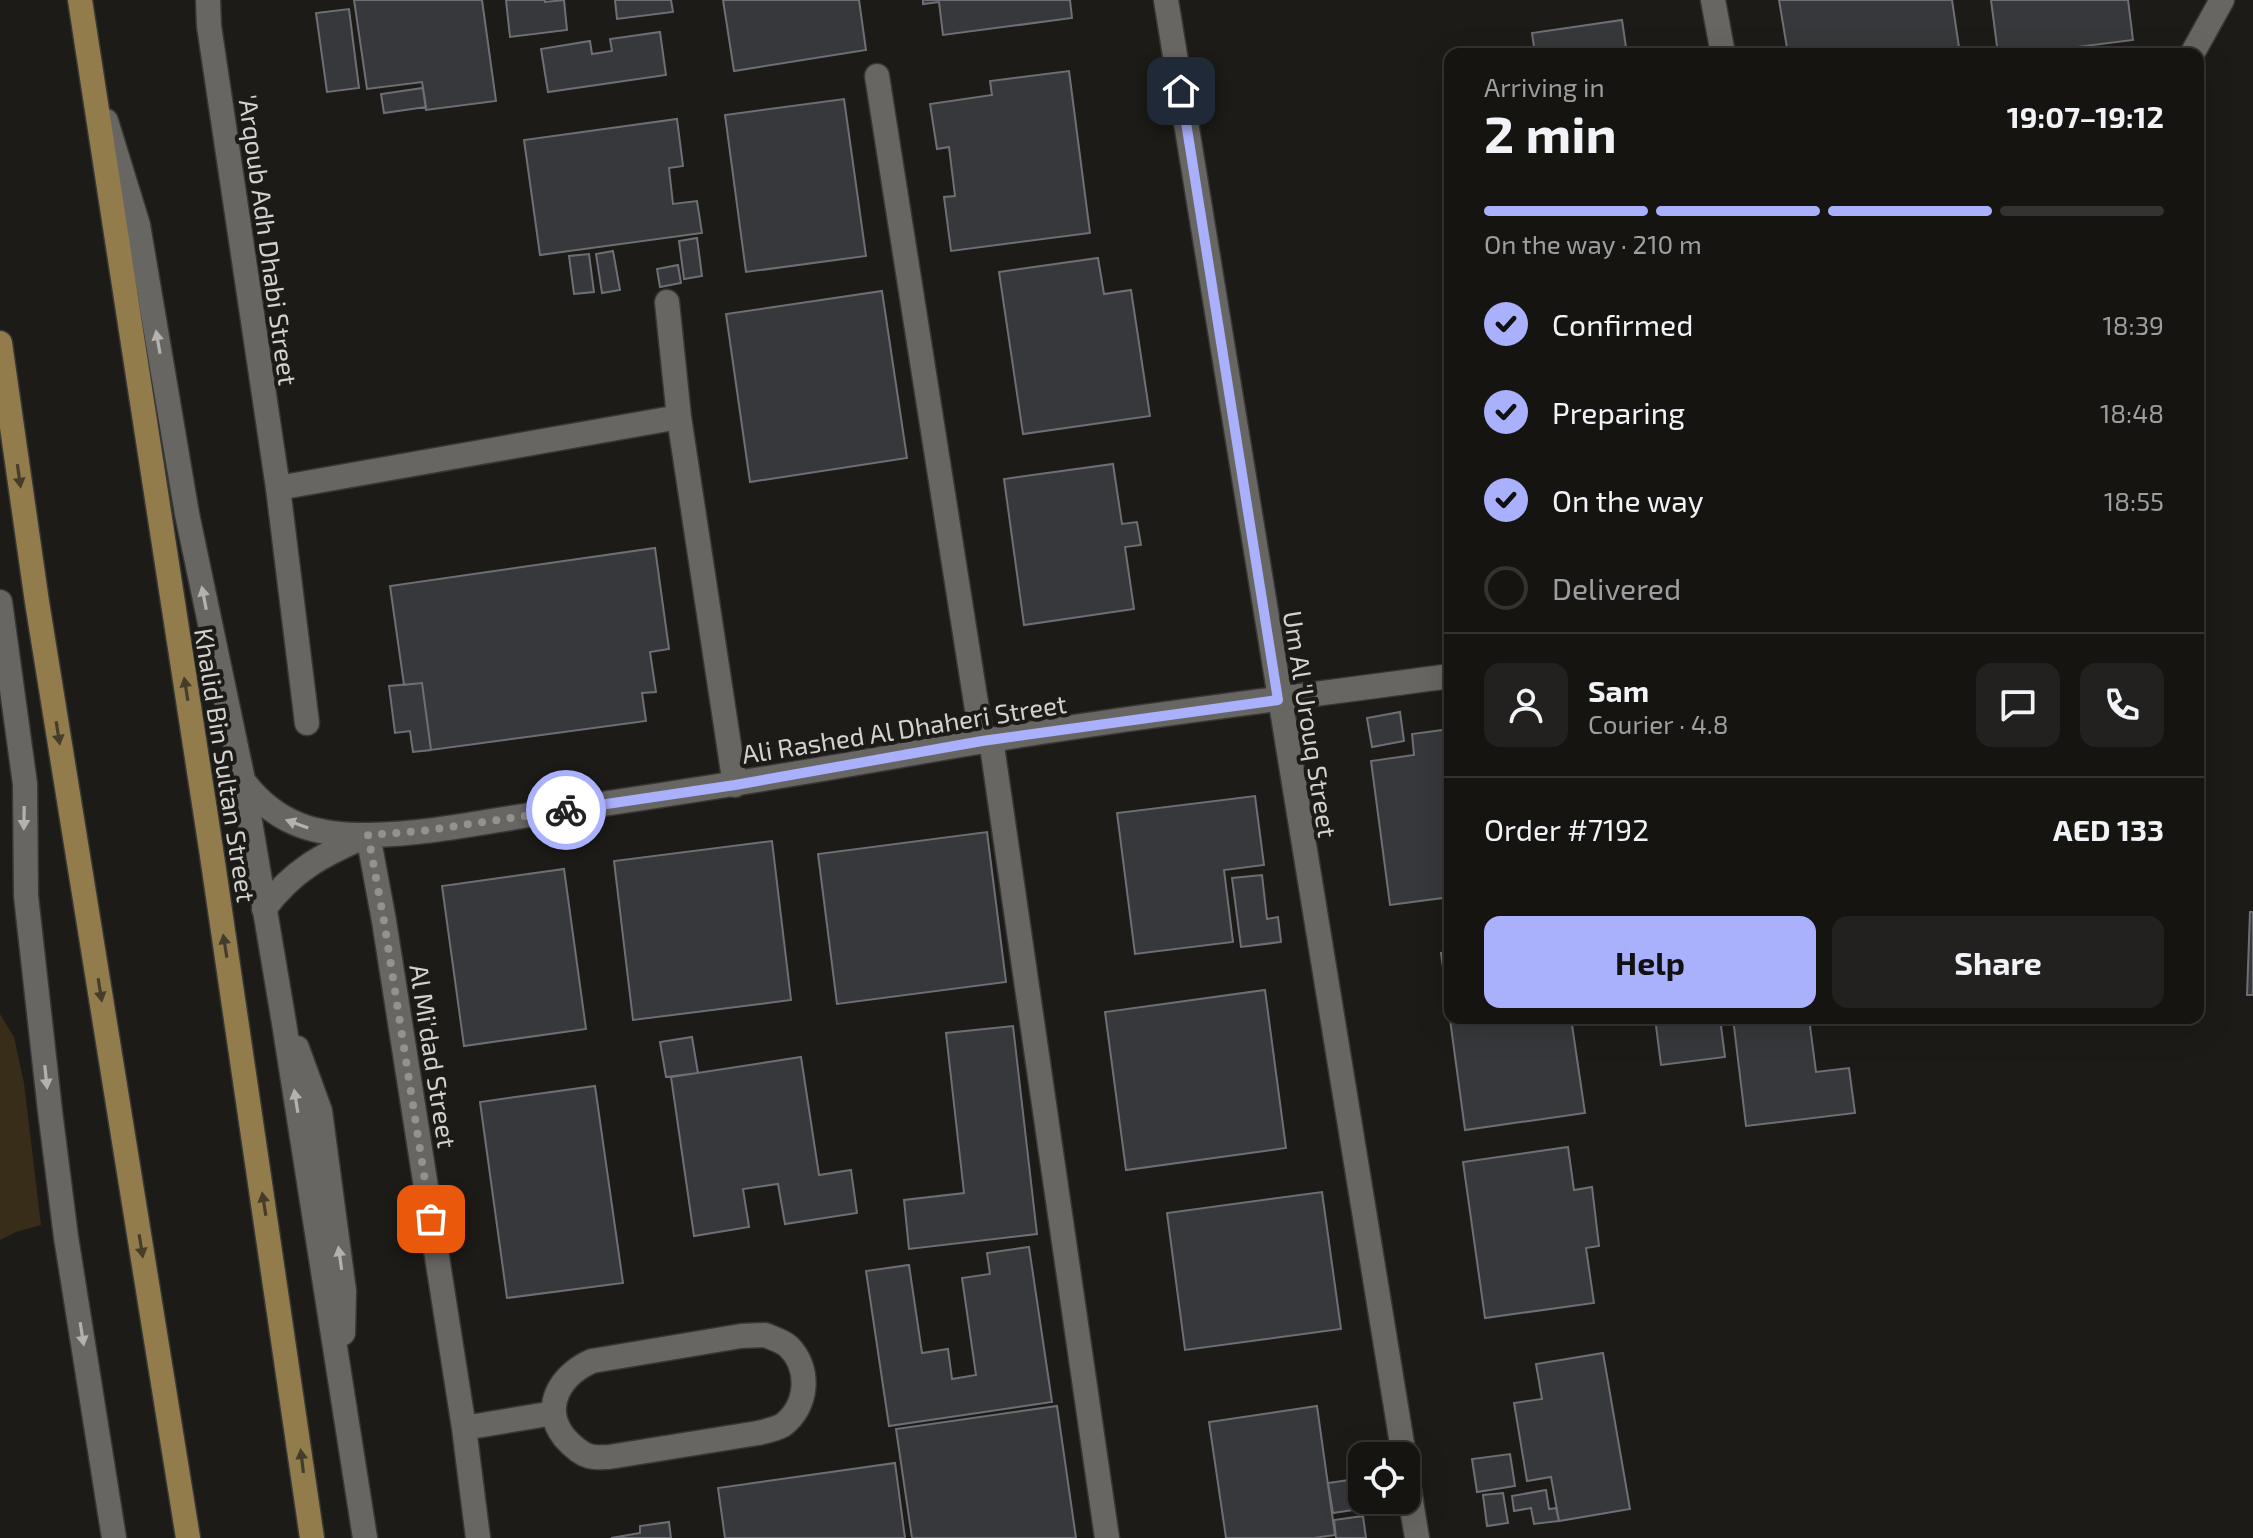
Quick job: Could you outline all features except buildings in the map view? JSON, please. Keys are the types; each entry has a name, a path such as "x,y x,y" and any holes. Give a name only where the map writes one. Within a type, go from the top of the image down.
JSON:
{"main road":[{"name":"Khalid Bin Sultan Street","path":"80,0 312,1538"},
{"path":"0,343 39,618 188,1538"}],"street":[{"name":"'Arqoub Adh Dhabi Street","path":"208,0 209,26 278,488 307,723"},
{"name":"Um Al 'Urouq Street","path":"1166,0 1402,1442"},
{"path":"1713,0 1722,48"},
{"path":"2195,48 2222,0"},
{"path":"877,76 986,740 1107,1538"},
{"path":"94,81 138,225 187,514 243,780 365,1538"},
{"path":"667,302 679,417 735,785"},
{"path":"278,488 679,417"},
{"path":"0,602 25,784 26,896 50,1111 66,1237 114,1538"},
{"name":"Ali Rashed Al Dhaheri Street","path":"368,835 422,831 735,785 986,740 1444,677"},
{"path":"243,780 266,807 297,825 320,831 368,835"},
{"path":"264,909 281,886 303,868 327,853 368,835"},
{"name":"Al Mi'dad Street","path":"368,835 464,1428 478,1538"},
{"path":"765,1335 787,1345 801,1363 805,1387 798,1410 781,1426 758,1433 609,1457 589,1456 572,1447 560,1432 554,1413 556,1396 564,1380 576,1368 592,1361 741,1336 765,1335"},
{"path":"464,1428 554,1413"},
{"path":"1413,1514 1417,1538"}],"shaded area":[{"path":"0,1014 14,1037 24,1083 41,1225 0,1240"}],"way so far":[{"path":"431,1219 368,835 422,831 566,810"}],"route":[{"path":"566,810 735,785 982,741 1278,700 1181,91"}]}
